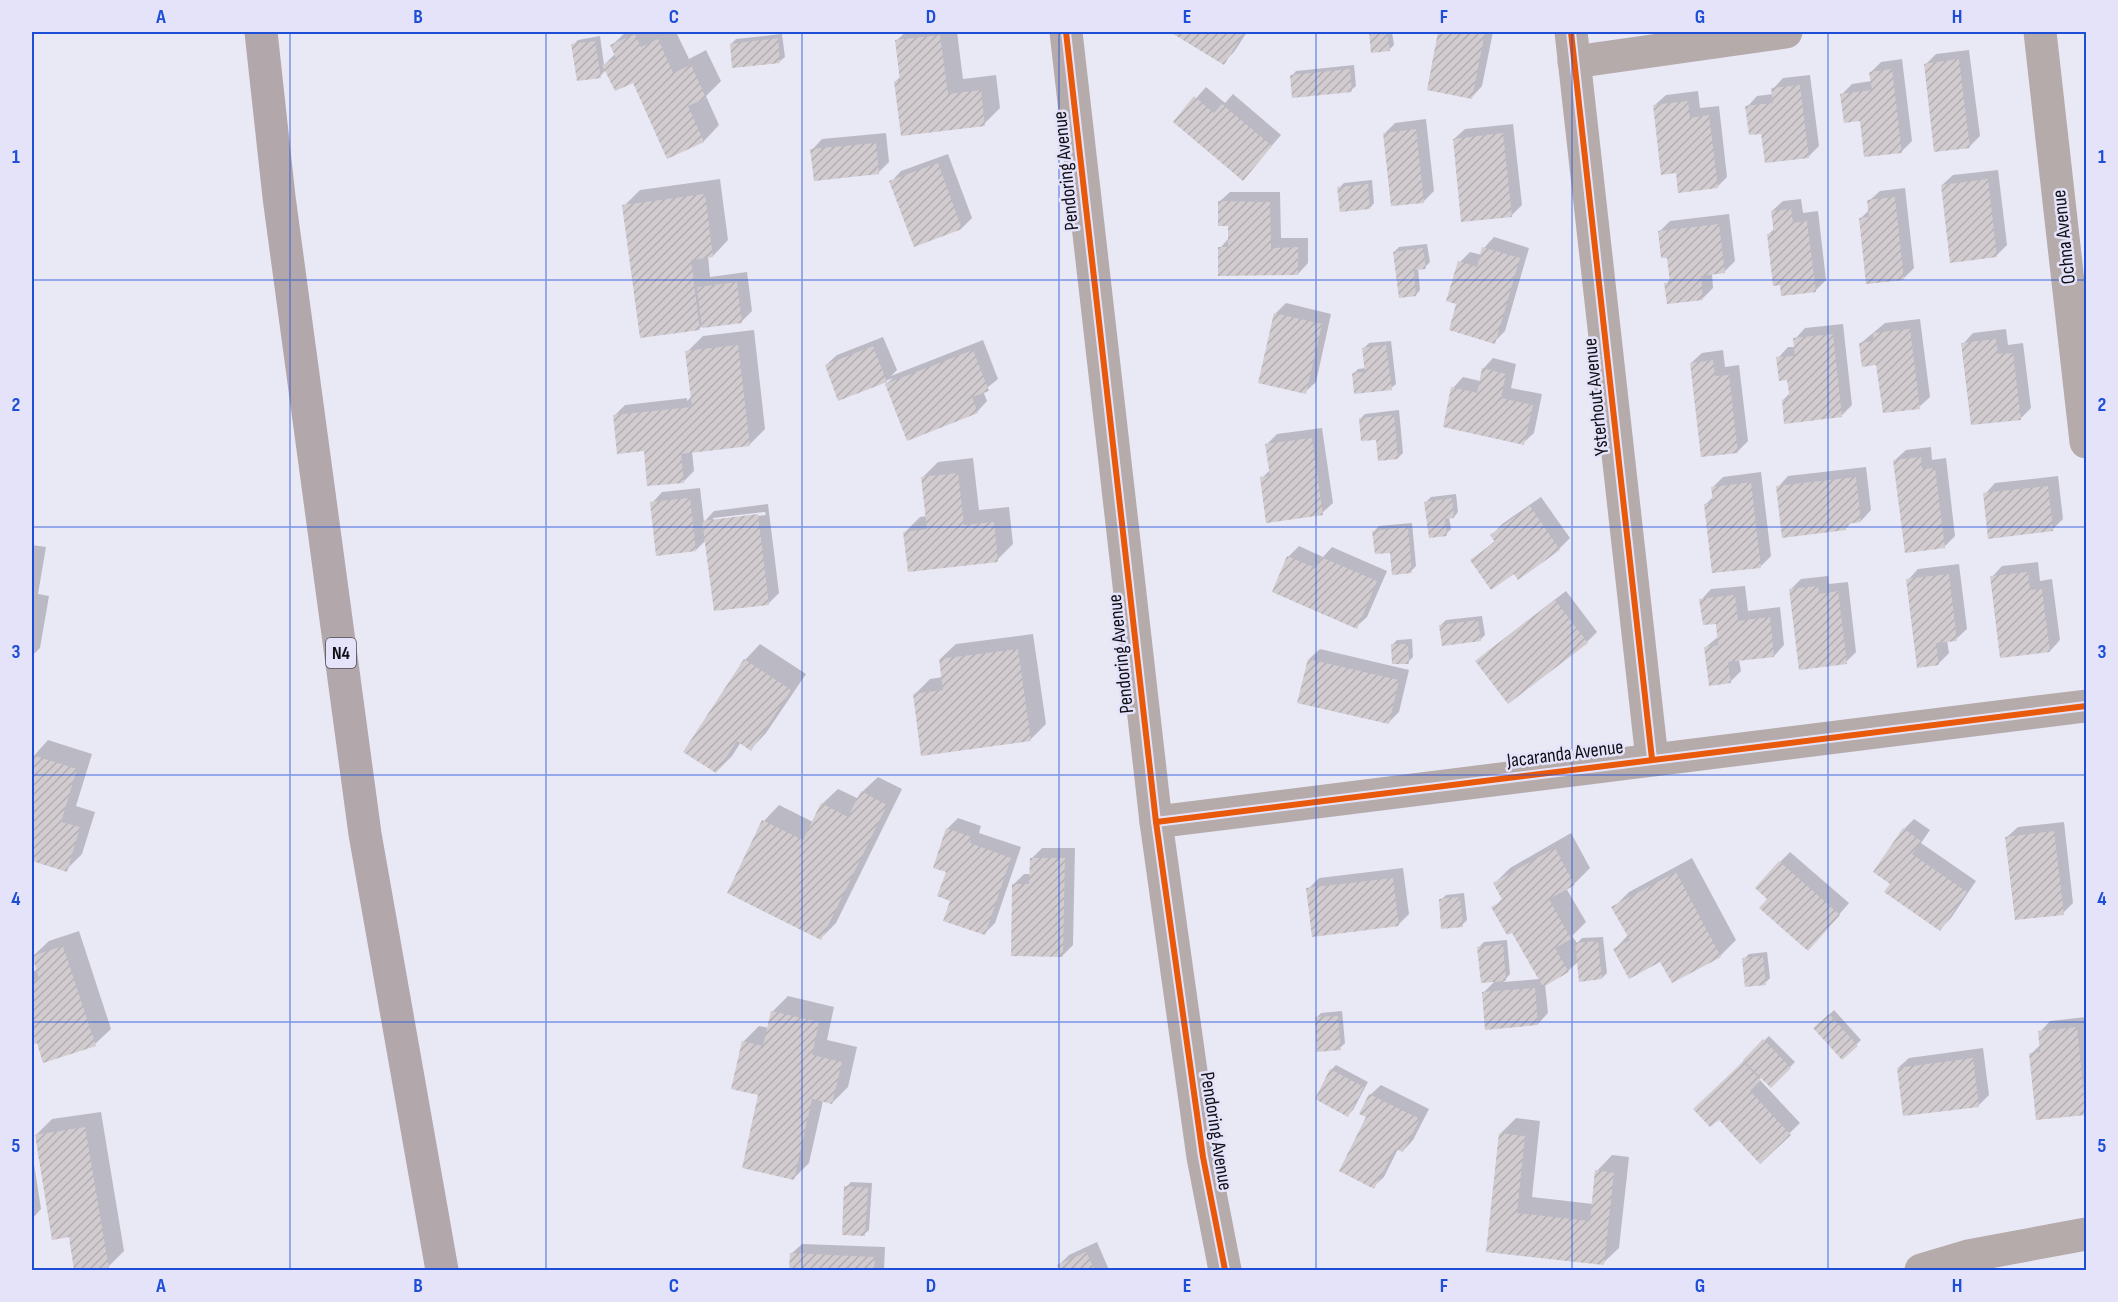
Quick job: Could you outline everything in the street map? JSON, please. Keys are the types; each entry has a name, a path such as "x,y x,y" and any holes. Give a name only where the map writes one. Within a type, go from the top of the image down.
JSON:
{"highway":[{"name":"N4","path":"261,32 279,197 365,834 442,1270"}],"street":[{"name":"Pendoring Avenue","path":"1066,32 1156,822 1203,1157 1225,1270"},
{"path":"1572,47 1786,32"},
{"name":"Ochna Avenue","path":"2040,32 2086,442"},
{"name":"Ysterhout Avenue","path":"1572,47 1652,759"},
{"name":"Jacaranda Avenue","path":"1156,822 2086,706"},
{"path":"1921,1270 1968,1256 2042,1240 2086,1234"}],"building":[{"path":"1170,32 1244,32 1224,65"},
{"path":"1369,32 1387,32 1390,51 1371,53"},
{"path":"1438,32 1485,32 1472,99 1427,90"},
{"path":"635,34 641,47 658,39 673,73 691,65 706,98 688,106 704,142 667,159 633,83 615,91 602,65 616,58 610,45"},
{"path":"940,35 948,94 981,90 985,126 901,136 894,81 900,81 895,40"},
{"path":"778,38 780,63 732,68 730,44"},
{"path":"595,41 601,78 577,81 571,44"},
{"path":"1959,59 1970,148 1934,152 1924,64"},
{"path":"1350,69 1352,92 1292,98 1290,75"},
{"path":"1892,69 1902,153 1864,157 1860,121 1844,123 1840,94 1872,90 1869,72"},
{"path":"1800,85 1809,158 1765,163 1761,134 1749,135 1745,106 1773,103 1771,88"},
{"path":"1194,96 1214,113 1222,104 1272,146 1243,181 1173,122"},
{"path":"1688,101 1690,118 1709,115 1718,188 1678,193 1676,173 1661,175 1653,105"},
{"path":"1416,129 1424,203 1391,206 1383,133"},
{"path":"1503,133 1512,217 1461,222 1453,139"},
{"path":"876,143 879,174 814,181 810,149"},
{"path":"938,163 962,229 914,247 889,181"},
{"path":"1988,179 1997,257 1950,263 1941,185"},
{"path":"1368,184 1370,209 1340,212 1337,187"},
{"path":"705,194 713,257 691,260 700,330 640,338 622,205"},
{"path":"1895,197 1904,280 1866,284 1859,218 1869,217 1867,200"},
{"path":"1218,201 1270,202 1271,248 1298,247 1298,275 1218,276 1218,247 1228,247 1228,226 1218,226"},
{"path":"1791,209 1793,223 1807,221 1816,292 1781,296 1780,285 1773,286 1767,234 1774,233 1771,211"},
{"path":"1719,224 1725,273 1701,276 1703,300 1667,304 1664,283 1670,283 1667,258 1661,258 1658,231"},
{"path":"1482,247 1520,258 1495,344 1449,330 1456,304 1446,301 1458,261 1477,267"},
{"path":"1423,248 1426,269 1414,270 1416,296 1399,298 1393,252"},
{"path":"737,282 742,323 702,328 697,287"},
{"path":"1274,313 1322,324 1306,394 1258,383"},
{"path":"1910,329 1920,409 1883,413 1876,365 1862,367 1859,343 1874,341 1873,333"},
{"path":"1833,334 1842,417 1784,424 1782,400 1790,399 1787,380 1779,381 1776,357 1795,356 1793,338"},
{"path":"1996,339 1998,354 2013,353 2021,420 1971,425 1961,343"},
{"path":"738,345 750,446 681,454 684,483 647,486 644,451 617,454 613,415 692,407 685,351"},
{"path":"1386,345 1392,390 1354,394 1352,373 1365,372 1362,348"},
{"path":"873,346 887,382 838,401 825,365"},
{"path":"973,350 989,391 972,397 978,413 907,441 885,384"},
{"path":"1713,360 1715,376 1729,375 1738,453 1701,457 1690,363"},
{"path":"1482,368 1506,374 1501,398 1533,405 1524,445 1443,427 1451,387 1477,393"},
{"path":"1394,415 1398,459 1378,461 1376,440 1361,441 1359,418"},
{"path":"1312,438 1323,515 1266,523 1260,477 1270,476 1265,444"},
{"path":"1921,457 1922,469 1935,468 1945,548 1905,553 1893,460"},
{"path":"958,473 964,525 994,522 998,562 908,572 903,532 927,529 921,477"},
{"path":"1856,477 1861,522 1846,524 1846,530 1782,538 1776,486"},
{"path":"1751,482 1761,568 1712,573 1704,504 1713,503 1711,487"},
{"path":"2048,486 2053,531 1988,539 1983,493"},
{"path":"690,498 696,551 656,556 650,502"},
{"path":"1452,498 1454,518 1445,519 1447,536 1429,538 1424,502"},
{"path":"1530,506 1560,550 1518,580 1514,574 1491,590 1470,560 1495,542 1490,535"},
{"path":"758,514 769,605 714,611 702,521"},
{"path":"1408,527 1412,573 1392,575 1390,553 1375,554 1372,531"},
{"path":"1287,556 1316,568 1321,557 1377,581 1357,629 1272,592"},
{"path":"2028,572 2030,590 2042,589 2050,652 2000,658 1990,576"},
{"path":"1949,574 1957,641 1936,643 1939,665 1917,668 1906,579"},
{"path":"1818,586 1819,594 1838,591 1847,664 1799,670 1789,589"},
{"path":"1735,595 1738,621 1770,617 1774,657 1728,662 1731,683 1709,686 1704,647 1718,645 1716,624 1703,625 1699,599"},
{"path":"1555,600 1588,643 1508,704 1475,661"},
{"path":"1478,620 1481,641 1442,646 1439,625"},
{"path":"1391,644 1408,644 1409,664 1392,664"},
{"path":"1018,649 1031,741 921,756 913,694 943,690 939,659"},
{"path":"744,659 791,690 751,751 737,741 716,773 683,752"},
{"path":"1308,659 1399,680 1389,724 1297,703"},
{"path":"32,755 77,769 61,822 80,827 67,872 32,861"},
{"path":"861,791 887,805 821,940 727,893 762,820 803,840 821,803 848,817"},
{"path":"946,828 972,837 970,843 1011,858 985,935 943,921 950,901 937,896 946,872 933,868"},
{"path":"1903,828 1921,841 1912,854 1967,892 1940,931 1884,892 1890,884 1873,872"},
{"path":"2054,831 2064,915 2015,920 2005,837"},
{"path":"1555,848 1575,885 1549,899 1571,939 1555,948 1569,972 1543,987 1512,933 1507,935 1491,907 1503,901 1493,883"},
{"path":"1030,858 1065,858 1063,957 1011,956 1012,884 1029,884"},
{"path":"1779,861 1840,915 1808,951 1759,908 1767,899 1755,888"},
{"path":"1676,872 1721,957 1672,983 1660,962 1629,979 1613,949 1630,940 1611,907"},
{"path":"1393,878 1399,926 1312,937 1306,888"},
{"path":"1460,897 1463,927 1441,929 1439,899"},
{"path":"1598,941 1602,979 1579,982 1575,943"},
{"path":"1503,944 1506,981 1481,983 1477,947"},
{"path":"63,946 96,1046 43,1063 37,1043 32,1045 32,981 39,979 32,956"},
{"path":"1763,956 1766,985 1745,987 1742,958"},
{"path":"1535,988 1538,1025 1485,1030 1482,992"},
{"path":"771,1011 819,1022 812,1055 842,1062 832,1104 812,1099 794,1180 742,1168 758,1095 731,1089 742,1041 763,1046"},
{"path":"1829,1014 1858,1046 1842,1060 1813,1028"},
{"path":"1338,1016 1341,1050 1317,1052 1315,1017"},
{"path":"2077,1027 2086,1115 2036,1120 2029,1053 2040,1052 2038,1031"},
{"path":"1763,1039 1791,1068 1771,1088 1743,1060"},
{"path":"1973,1058 1979,1107 1903,1116 1897,1068"},
{"path":"1743,1062 1761,1080 1750,1091 1791,1135 1760,1164 1719,1120 1710,1127 1693,1109"},
{"path":"1330,1069 1364,1087 1348,1117 1315,1099"},
{"path":"1369,1094 1420,1119 1403,1152 1395,1149 1374,1189 1339,1171 1366,1117 1359,1114"},
{"path":"85,1127 109,1268 74,1270 69,1237 52,1240 35,1135"},
{"path":"1499,1133 1525,1136 1517,1213 1590,1221 1595,1170 1614,1173 1604,1265 1486,1252"},
{"path":"844,1186 868,1188 865,1236 842,1235"},
{"path":"1086,1252 1095,1270 1059,1270 1057,1265"},
{"path":"790,1253 875,1257 874,1270 789,1270"}],"cycle path":[{"path":"1066,32 1156,822 1203,1157 1225,1270"},
{"path":"1571,32 1652,759"},
{"path":"1156,822 2086,706"}]}
